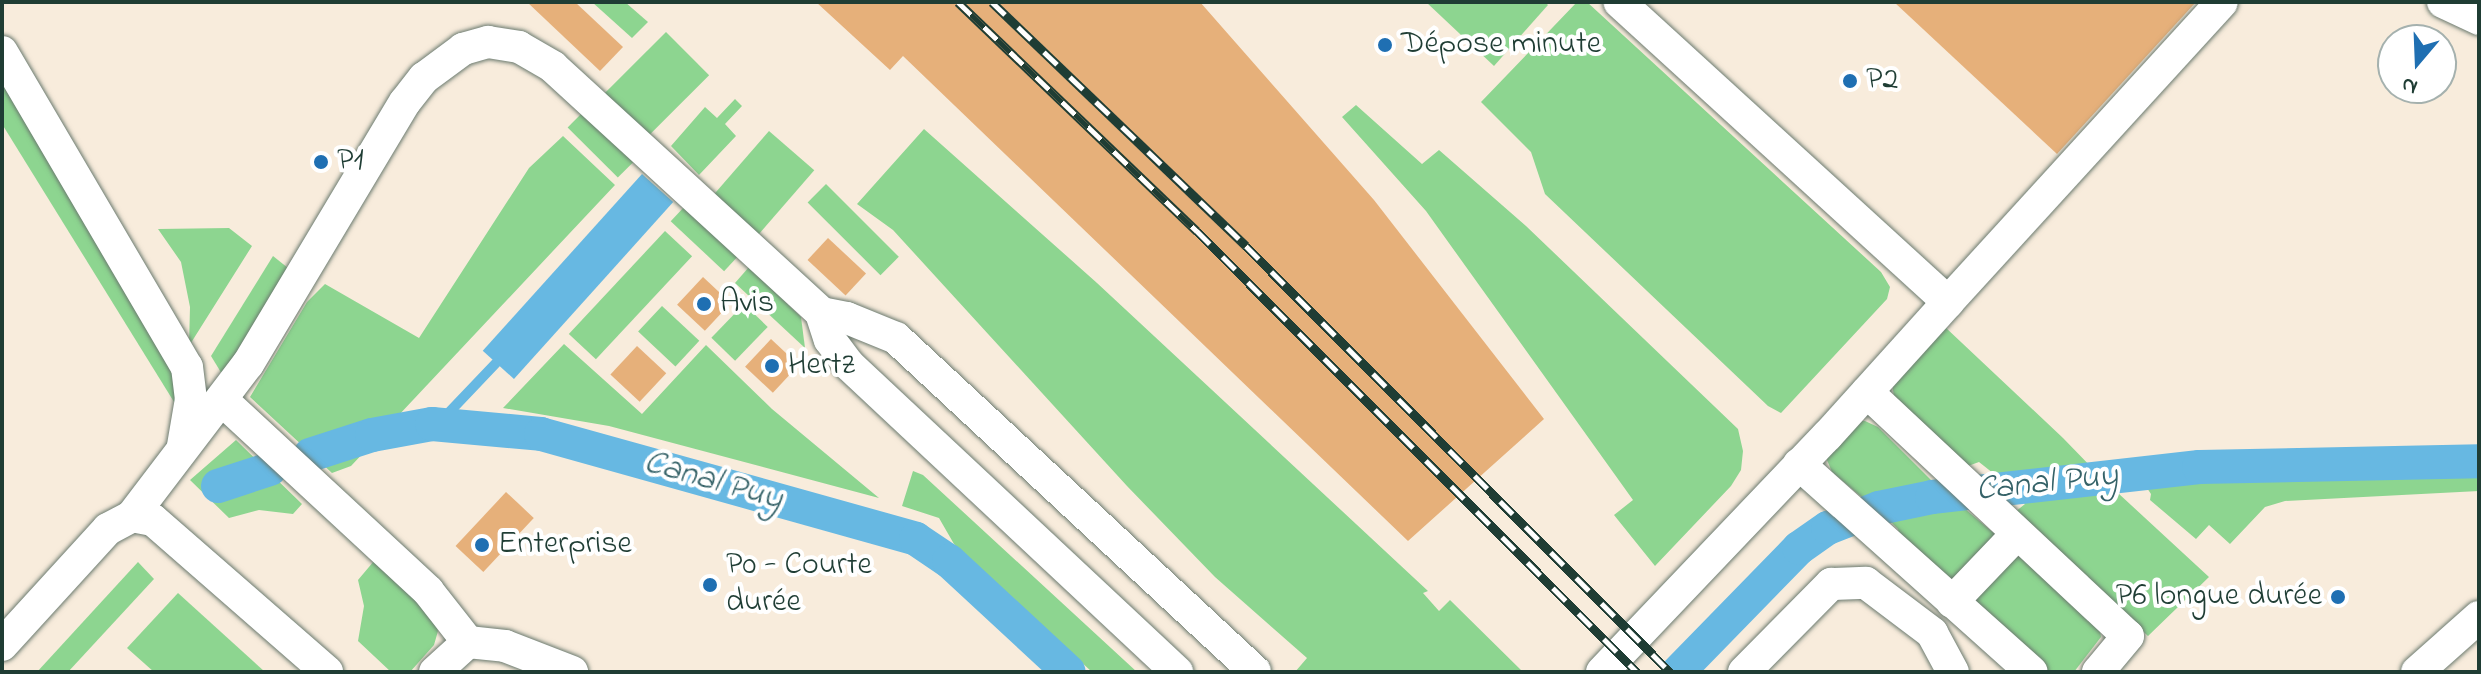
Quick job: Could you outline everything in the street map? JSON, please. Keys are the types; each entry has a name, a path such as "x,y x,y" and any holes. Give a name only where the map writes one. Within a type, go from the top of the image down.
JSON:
{"street":[{"path":"1619,2 1948,302"},
{"path":"1602,672 1867,392 2222,2"},
{"path":"2443,2 2479,19"},
{"path":"2,645 108,529 132,516 222,400 248,364 405,102 424,78 463,49 488,42 519,47 553,67 821,313 830,340 848,364 1177,672"},
{"path":"2,52 187,367 189,420 181,453"},
{"path":"821,313 847,318 896,338 1255,672"},
{"path":"1867,392 2016,535 2128,636 2098,672"},
{"path":"222,400 428,591 468,642 505,646 572,672"},
{"path":"1799,464 2032,672"},
{"path":"132,516 153,520 327,672"},
{"path":"1952,602 2016,535"},
{"path":"1744,672 1831,584 1866,583 1932,633 1953,672"},
{"path":"2417,672 2479,617"},
{"path":"435,672 468,642"}],"green space":[{"path":"592,2 625,2 648,22 632,38"},
{"path":"1426,2 1545,2 1548,5 1494,66"},
{"path":"1577,2 1587,2 1881,272 1890,287 1887,299 1781,413 1768,406 1545,194 1531,152 1481,102"},
{"path":"666,32 709,75 645,139 602,96"},
{"path":"2,74 178,374 179,410 2,124"},
{"path":"735,99 742,106 725,124 736,136 699,175 671,146 705,107 717,118"},
{"path":"1356,105 1422,164 1439,150 1526,226 1738,429 1743,451 1741,470 1731,486 1655,566 1614,515 1633,500 1426,211 1342,117"},
{"path":"586,109 636,159 618,178 568,127"},
{"path":"924,129 1097,283 1428,591 1423,593 1439,611 1450,600 1523,672 1295,672 1307,658 1215,577 1127,486 893,230 857,204"},
{"path":"769,131 814,170 755,238 710,199"},
{"path":"563,136 615,185 351,466 332,473 250,397 307,302 325,284 419,338 529,168"},
{"path":"826,184 899,257 880,275 808,202"},
{"path":"685,206 738,256 724,271 671,221"},
{"path":"229,228 252,246 189,346 190,307 181,262 158,229"},
{"path":"665,231 692,256 596,359 569,334"},
{"path":"273,256 293,272 225,379 211,356"},
{"path":"749,267 801,317 805,348 735,283"},
{"path":"744,304 768,327 735,361 711,338"},
{"path":"662,306 699,341 675,366 638,332"},
{"path":"1945,327 2097,473 2003,481 1979,462 1968,466 1894,397 1892,383"},
{"path":"564,344 642,414 706,345 772,409 879,498 609,426 503,408"},
{"path":"1858,421 1878,427 1937,486 1864,499 1832,472 1827,460 1827,451"},
{"path":"236,440 302,504 293,514 259,510 229,518 190,480"},
{"path":"913,471 923,475 1137,672 1092,672 954,544 939,518 902,506"},
{"path":"2479,474 2479,491 2285,501 2265,507 2230,544 2209,525 2196,539 2150,500 2151,494 2145,485"},
{"path":"2105,481 2209,577 2148,636 2015,512 2025,504 2008,490"},
{"path":"1958,503 1996,535 1953,585 1900,537 1898,529 1883,514"},
{"path":"2019,556 2100,631 2101,637 2074,672 2046,672 1975,607 1976,598 2011,558"},
{"path":"374,561 435,619 438,631 434,645 410,672 391,672 358,641 364,606 358,580"},
{"path":"138,562 154,579 68,672 37,672"},
{"path":"178,593 265,672 154,672 127,648"}],"water":[{"path":"642,174 673,202 514,379 483,351"}],"building":[{"path":"527,2 575,2 623,47 600,71"},
{"path":"816,2 1200,2 1374,200 1544,419 1408,541 903,56 890,70"},
{"path":"1894,2 2196,2 2057,154"},
{"path":"828,238 866,273 846,295 808,260"},
{"name":"Avis","path":"703,277 731,303 705,331 677,305"},
{"name":"Hertz","path":"771,339 799,365 773,393 745,367"},
{"path":"637,346 666,373 640,402 610,375"},
{"path":"506,492 534,518 483,572 456,546"}],"waterway":[{"path":"438,424 496,363"},
{"name":"Canal Puy","path":"310,455 372,435 432,424 541,434 916,539 949,561 1069,672"},
{"name":"Canal Puy","path":"1678,672 1799,548 1828,528 1879,508 1932,497 2199,467 2479,461"},
{"name":"Canal Puy","path":"218,486 270,469"}],"railway":[{"path":"958,2 1197,231 1637,672"},
{"path":"992,2 1246,246 1670,672"}],"place":[{"name":"Dépose minute","path":"1385,45"},
{"name":"P2","path":"1850,81"},
{"name":"P1","path":"321,162"},
{"name":"Avis","path":"704,304"},
{"name":"Hertz","path":"772,366"},
{"name":"Enterprise","path":"482,545"},
{"name":"P0 - Courte durée","path":"710,585"},
{"name":"P6 longue durée","path":"2338,597"}]}
